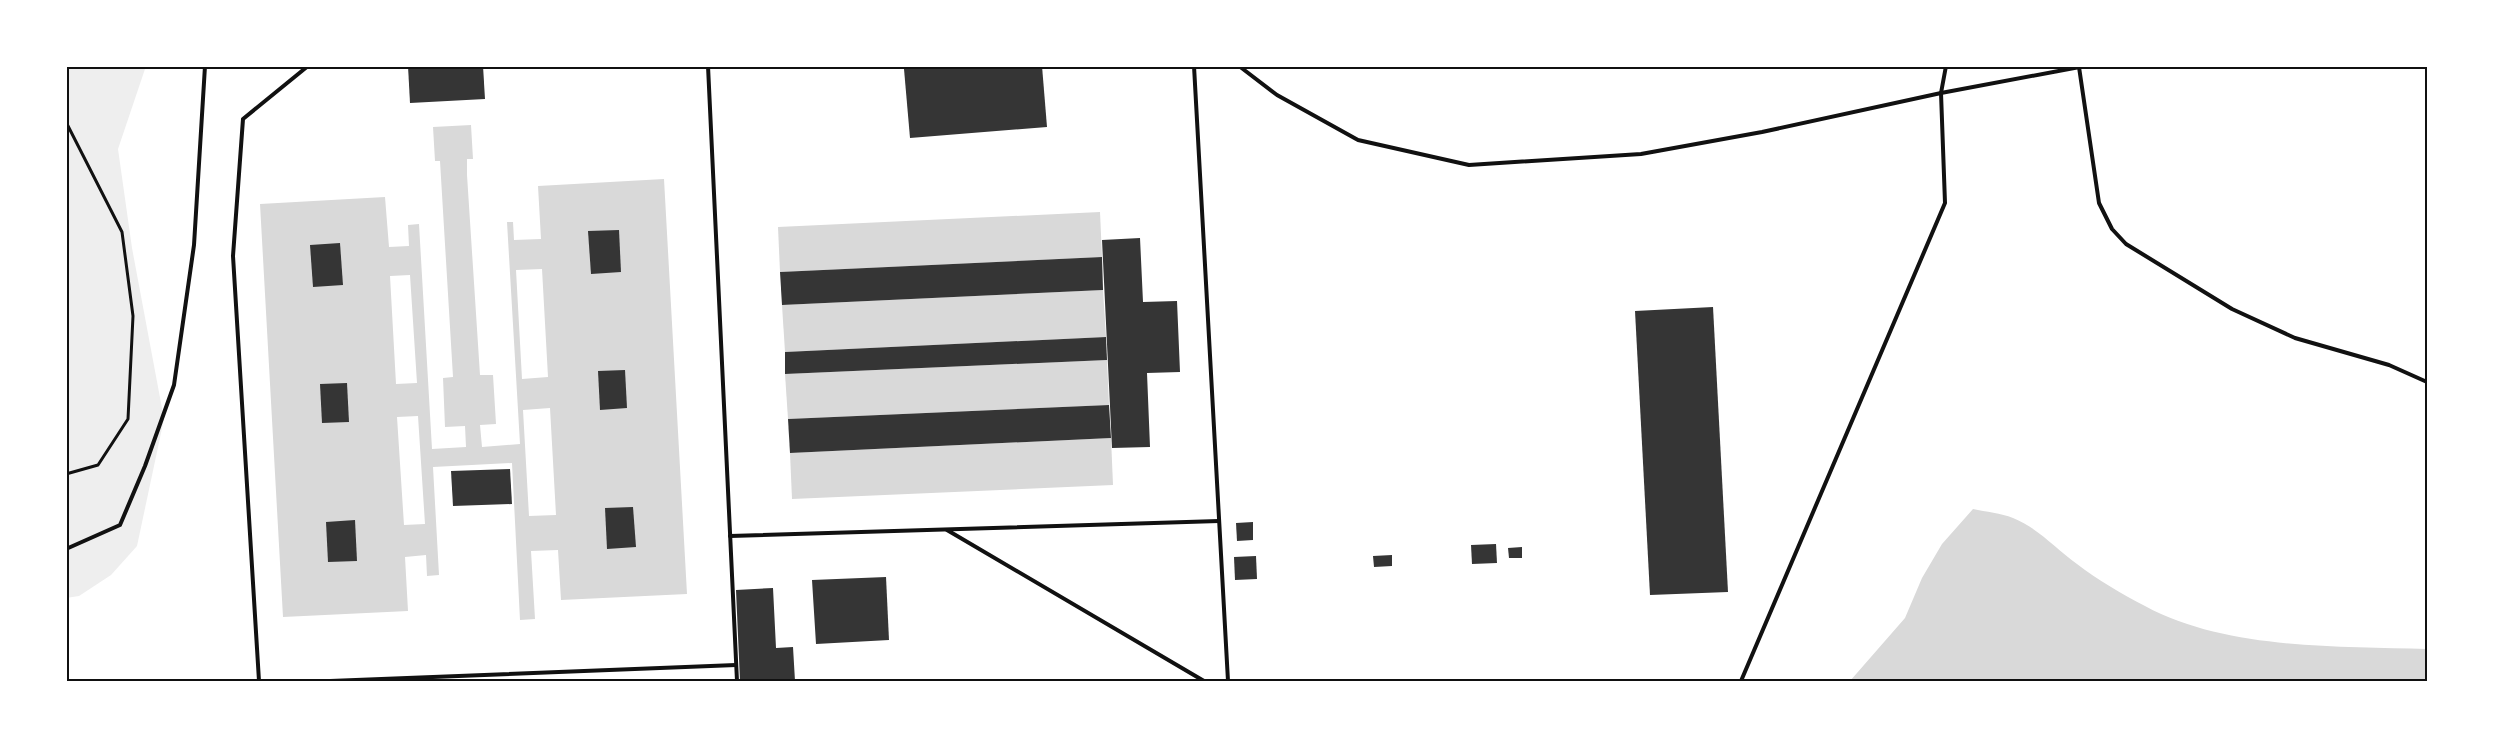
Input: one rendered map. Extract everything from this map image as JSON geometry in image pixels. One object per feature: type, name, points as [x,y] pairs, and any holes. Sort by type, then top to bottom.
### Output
[{"type":"lane","points":[[66,549],[120,525],[145,466],[174,385],[194,245],[205,66]]},
{"type":"lane","points":[[259,681],[233,256],[243,128],[244,119],[308,66]]},
{"type":"lane","points":[[708,66],[737,681]]},
{"type":"lane","points":[[1194,66],[1228,681]]},
{"type":"lane","points":[[1239,66],[1277,95],[1358,140],[1469,165],[1640,154],[1762,132],[1941,93],[2085,66]]},
{"type":"lane","points":[[1740,681],[1945,203],[1941,93],[1946,66]]},
{"type":"lane","points":[[2079,67],[2100,203],[2112,228],[2126,244],[2232,309],[2295,338],[2389,365],[2427,382]]},
{"type":"lane","points":[[730,536],[1220,521]]},
{"type":"lane","points":[[946,529],[1204,681]]},
{"type":"lane","points":[[330,681],[736,664]]},
{"type":"path","points":[[66,122],[122,232],[133,316],[128,419],[98,465],[66,474]]},
{"type":"shaded area","points":[[66,66],[146,66],[118,149],[132,248],[164,419],[137,546],[111,575],[79,596],[66,598]]},
{"type":"shaded area","points":[[471,125],[473,159],[467,159],[467,175],[480,375],[493,375],[496,424],[480,425],[482,447],[520,444],[507,222],[513,222],[514,240],[541,239],[538,186],[664,179],[687,594],[561,600],[558,550],[531,551],[535,619],[520,620],[512,463],[433,467],[439,575],[427,576],[426,555],[405,557],[408,611],[283,617],[260,204],[385,197],[389,247],[409,246],[408,225],[419,224],[432,449],[466,447],[465,426],[445,427],[443,378],[453,377],[440,161],[435,161],[433,127]],"holes":[[[542,269],[548,377],[522,379],[516,270]],[[410,275],[417,383],[396,384],[390,276]],[[550,408],[556,515],[529,516],[523,410]],[[418,416],[425,524],[404,525],[397,417]]]},
{"type":"shaded area","points":[[1100,212],[1102,257],[780,272],[778,227]]},
{"type":"shaded area","points":[[1103,290],[1106,337],[785,352],[782,305]]},
{"type":"shaded area","points":[[1107,360],[1109,405],[788,419],[785,374]]},
{"type":"shaded area","points":[[1111,438],[1113,485],[792,499],[790,453]]},
{"type":"shaded area","points":[[1973,509],[2004,515],[2022,522],[2039,533],[2085,570],[2119,592],[2177,620],[2211,631],[2283,643],[2427,649],[2427,681],[1850,681],[1905,618],[1922,578],[1942,544]]},
{"type":"building","points":[[408,66],[483,66],[485,99],[410,103]]},
{"type":"building","points":[[936,66],[1042,66],[1047,127],[910,138],[904,69]]},
{"type":"building","points":[[619,230],[621,272],[591,274],[588,231]]},
{"type":"building","points":[[1140,238],[1143,302],[1177,301],[1180,372],[1147,373],[1150,447],[1112,448],[1102,240]]},
{"type":"building","points":[[340,243],[343,285],[313,287],[310,245]]},
{"type":"building","points":[[1102,257],[1103,290],[782,305],[780,272]]},
{"type":"building","points":[[1713,307],[1728,592],[1650,595],[1635,311]]},
{"type":"building","points":[[1106,337],[1107,360],[785,374],[785,352]]},
{"type":"building","points":[[625,370],[627,408],[600,410],[598,371]]},
{"type":"building","points":[[347,383],[349,422],[322,423],[320,384]]},
{"type":"building","points":[[1109,405],[1111,438],[790,453],[788,419]]},
{"type":"building","points":[[510,469],[512,504],[453,506],[451,471]]},
{"type":"building","points":[[633,507],[636,547],[607,549],[605,508]]},
{"type":"building","points":[[355,520],[357,561],[328,562],[326,522]]},
{"type":"building","points":[[1253,522],[1253,540],[1237,541],[1236,523]]},
{"type":"building","points":[[1496,544],[1497,563],[1472,564],[1471,545]]},
{"type":"building","points":[[1522,547],[1522,558],[1509,558],[1508,548]]},
{"type":"building","points":[[1392,555],[1392,566],[1374,567],[1373,556]]},
{"type":"building","points":[[1256,556],[1257,579],[1235,580],[1234,557]]},
{"type":"building","points":[[886,577],[889,640],[816,644],[812,580]]},
{"type":"building","points":[[773,588],[776,648],[793,647],[795,681],[740,681],[736,590]]}]
